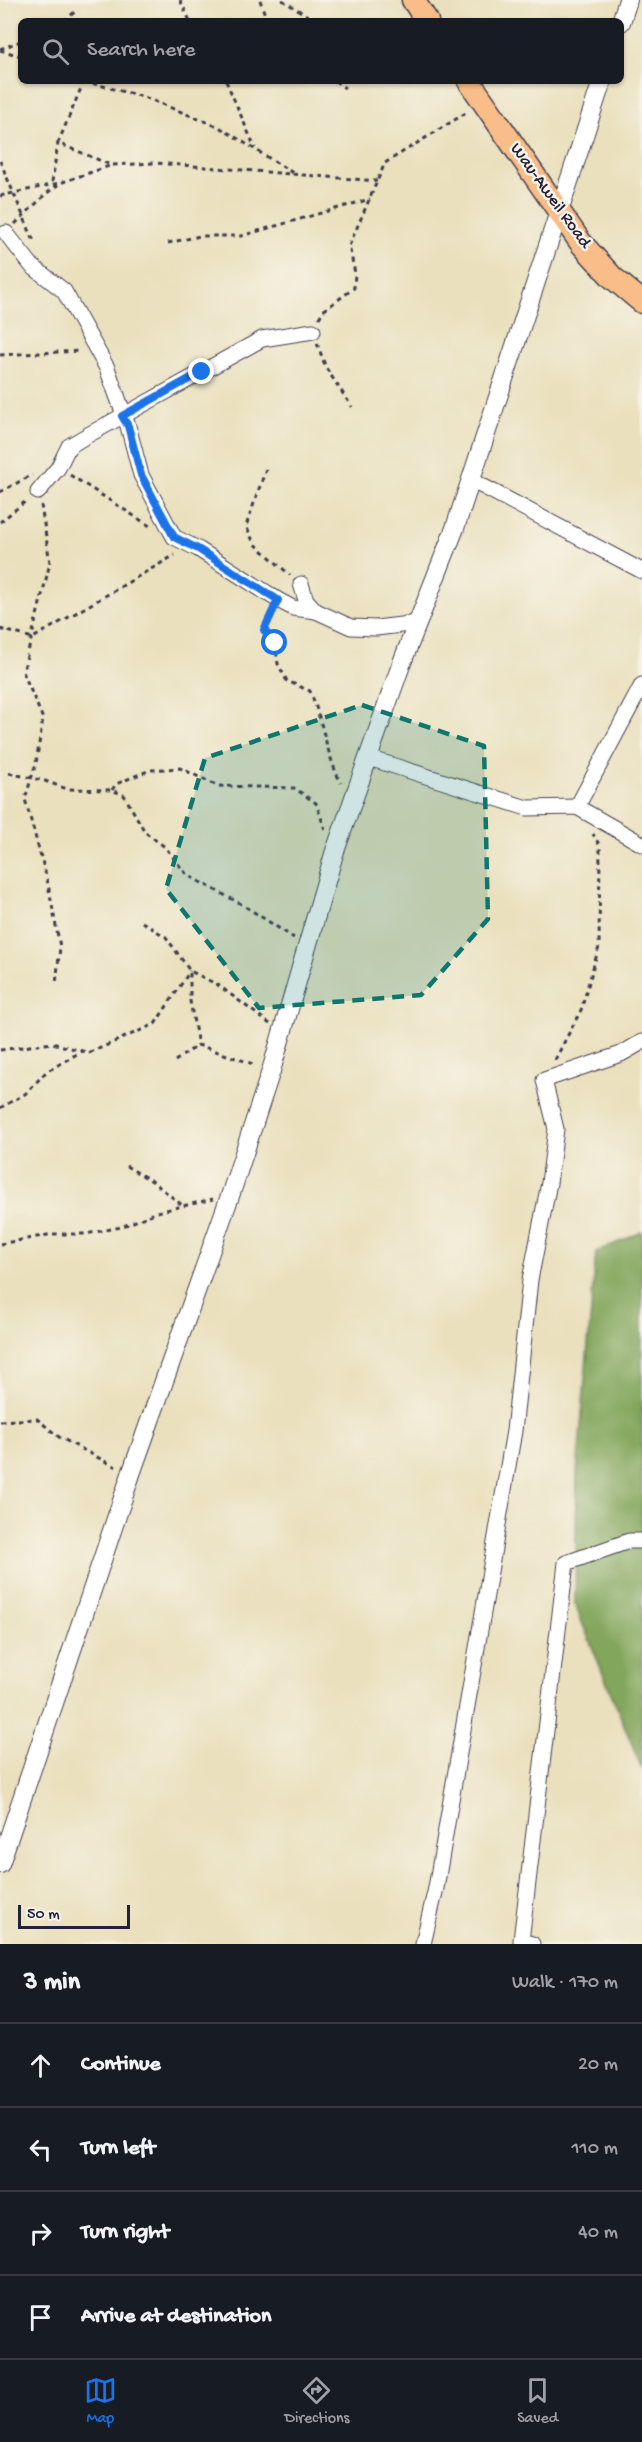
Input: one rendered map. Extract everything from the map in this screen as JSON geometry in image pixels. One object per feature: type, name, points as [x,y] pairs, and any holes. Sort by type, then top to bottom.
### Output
[{"type":"main road","points":[[413,0],[425,18]]},
{"type":"main road","name":"Wau-Aweil Road","points":[[470,84],[581,243],[612,277],[642,302]]},
{"type":"street","points":[[622,18],[628,0]]},
{"type":"street","points":[[0,1864],[131,1474],[230,1196],[271,1071],[334,854],[401,665],[471,480],[601,84]]},
{"type":"street","points":[[6,233],[32,266],[63,291],[107,368],[122,416],[128,426],[141,475],[174,537],[198,549],[293,608],[316,611],[351,627],[376,628],[418,623]]},
{"type":"street","points":[[38,492],[58,468],[69,446],[262,339],[313,331]]},
{"type":"street","points":[[471,480],[642,571]]},
{"type":"street","points":[[301,584],[306,600],[316,611]]},
{"type":"street","points":[[578,807],[642,685]]},
{"type":"street","points":[[369,758],[527,808],[578,807],[642,844]]},
{"type":"street","points":[[423,1944],[436,1888],[514,1431],[530,1280],[549,1183],[556,1129],[544,1080],[621,1054],[642,1042]]},
{"type":"street","points":[[532,1944],[521,1941],[567,1563],[629,1541],[642,1541]]},
{"type":"path","points":[[180,0],[189,18]]},
{"type":"path","points":[[260,0],[266,18]]},
{"type":"path","points":[[282,0],[311,18]]},
{"type":"path","points":[[68,18],[77,10]]},
{"type":"path","points":[[0,49],[18,42]]},
{"type":"path","points":[[0,49],[18,55]]},
{"type":"path","points":[[51,189],[58,143],[83,84]]},
{"type":"path","points":[[95,84],[144,97],[219,126],[294,174]]},
{"type":"path","points":[[227,84],[256,150]]},
{"type":"path","points":[[339,84],[345,88]]},
{"type":"path","points":[[352,407],[326,368],[313,331],[322,311],[354,288],[355,273],[349,246],[386,163],[483,102]]},
{"type":"path","points":[[58,143],[112,165]]},
{"type":"path","points":[[0,161],[12,195],[33,239],[32,266]]},
{"type":"path","points":[[6,233],[60,183],[112,165],[156,164],[377,181]]},
{"type":"path","points":[[0,196],[60,183]]},
{"type":"path","points":[[168,243],[200,236],[241,236],[370,199]]},
{"type":"path","points":[[0,355],[97,350]]},
{"type":"path","points":[[58,468],[96,490],[134,517],[174,537]]},
{"type":"path","points":[[266,468],[246,526],[254,543],[301,584]]},
{"type":"path","points":[[0,522],[38,492],[50,563],[23,672],[43,719],[32,778],[25,800],[47,879],[60,947],[56,984]]},
{"type":"path","points":[[0,629],[33,638],[170,556],[198,549]]},
{"type":"path","points":[[278,600],[264,630],[275,643],[278,664],[287,681],[310,691],[317,707],[332,765],[352,806]]},
{"type":"path","points":[[112,790],[116,784],[150,770],[180,768],[218,786],[294,788],[316,803],[334,854]]},
{"type":"path","points":[[9,773],[67,789],[112,790],[124,795],[145,832],[165,847],[187,875],[243,905],[308,948]]},
{"type":"path","points":[[544,1080],[581,1010],[599,947],[600,846],[578,807]]},
{"type":"path","points":[[142,922],[166,937],[190,972],[218,985],[281,1033]]},
{"type":"path","points":[[190,972],[190,1001],[198,1045]]},
{"type":"path","points":[[0,1050],[52,1043],[89,1053],[156,1024],[190,972]]},
{"type":"path","points":[[175,1061],[198,1045]]},
{"type":"path","points":[[198,1045],[271,1071]]},
{"type":"path","points":[[0,1108],[26,1094],[46,1072],[82,1051]]},
{"type":"path","points":[[126,1167],[152,1181],[182,1205]]},
{"type":"path","points":[[0,1244],[53,1234],[86,1234],[121,1227],[157,1212],[230,1196]]},
{"type":"path","points":[[0,1421],[38,1419],[59,1437],[131,1474]]},
{"type":"highlighted area","points":[[362,705],[484,746],[488,919],[421,995],[259,1008],[166,889],[205,758]]},
{"type":"green space","points":[[642,1232],[642,1769],[575,1605],[577,1472],[596,1252]]},
{"type":"route","points":[[202,372],[122,416],[128,426],[141,475],[174,537],[198,549],[278,600],[264,630],[275,643]]}]
